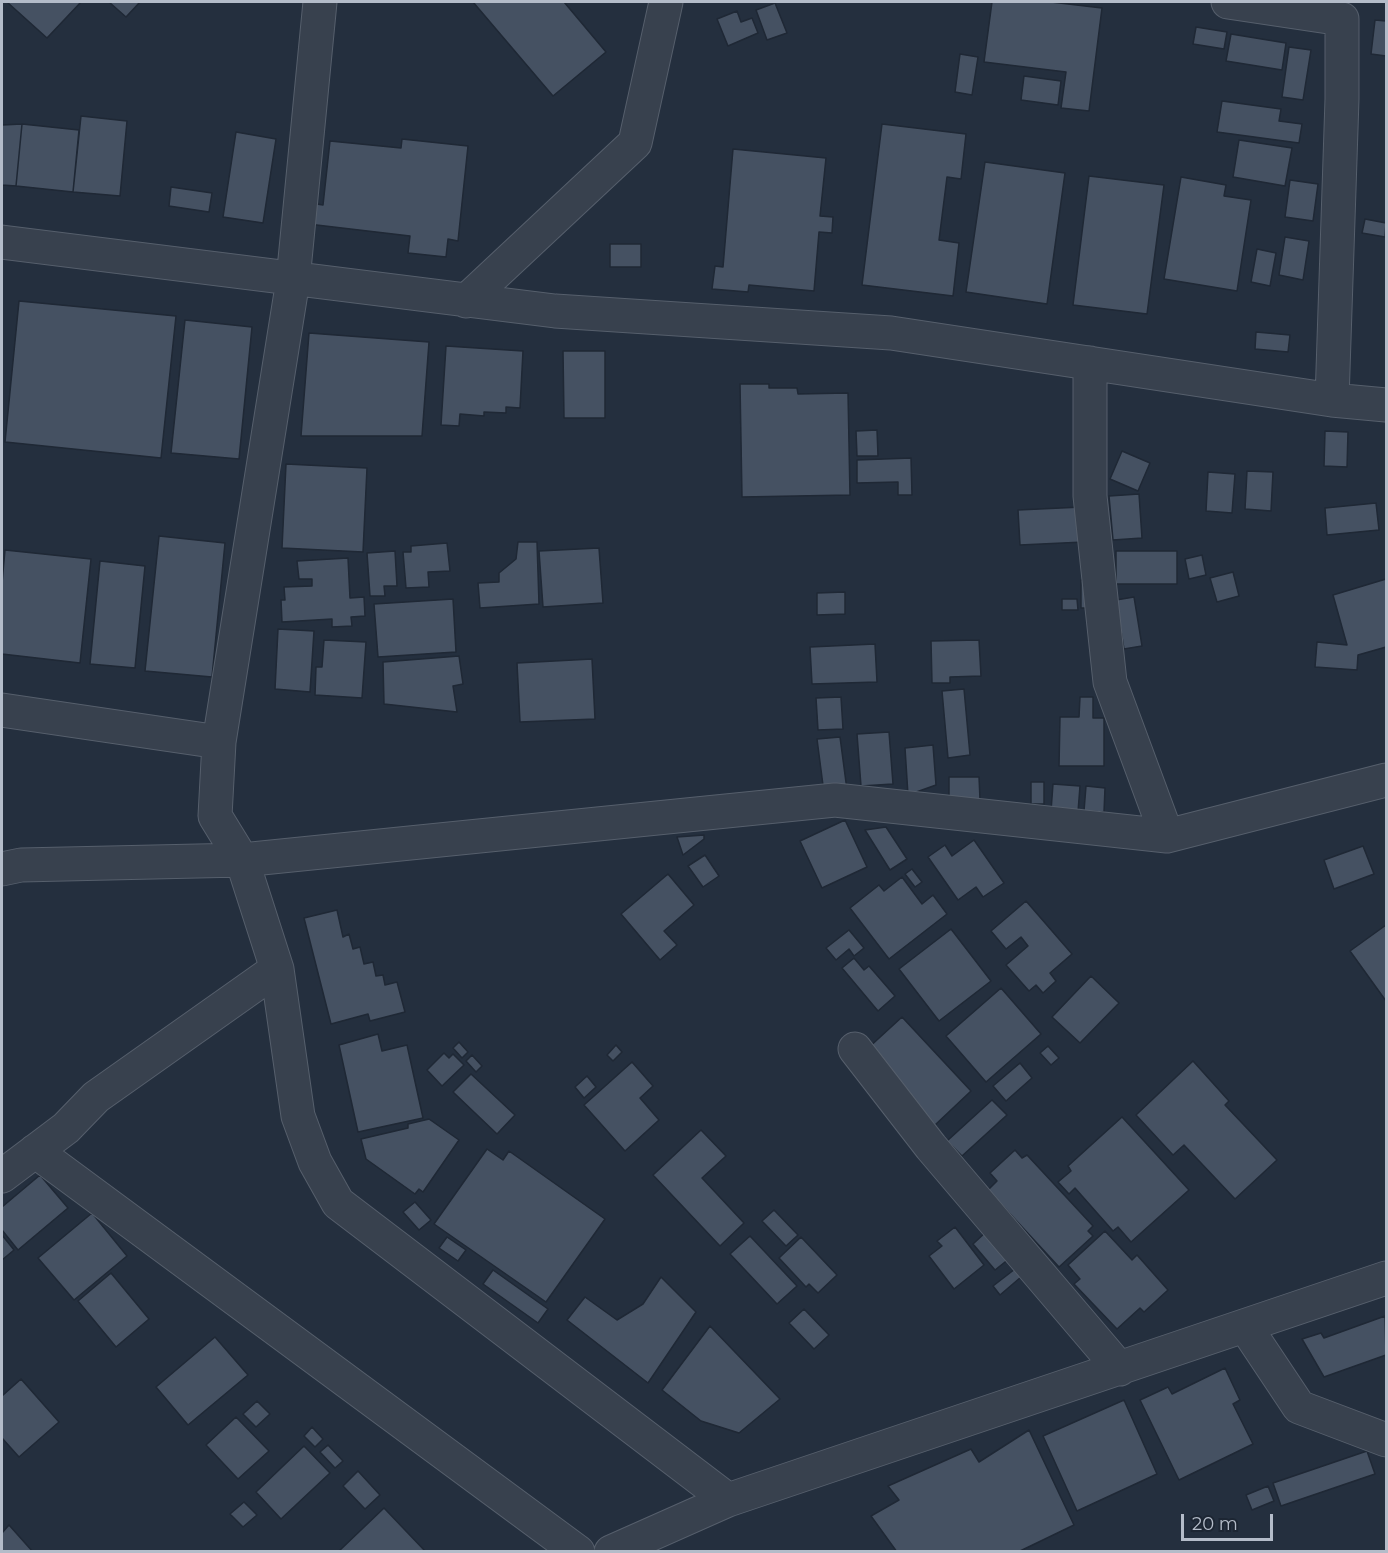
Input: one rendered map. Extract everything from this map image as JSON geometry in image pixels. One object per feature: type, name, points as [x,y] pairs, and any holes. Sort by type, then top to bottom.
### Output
[{"type":"street","points":[[320,2],[292,280],[219,742],[215,816],[242,860],[277,969],[298,1116],[315,1162],[338,1203],[728,1500]]},
{"type":"street","points":[[466,300],[635,143],[666,2]]},
{"type":"street","points":[[1228,2],[1343,10],[1332,400]]},
{"type":"street","points":[[2,242],[292,280],[555,311],[891,333],[1332,400],[1386,405]]},
{"type":"street","points":[[1090,363],[1090,496],[1110,682],[1167,836]]},
{"type":"street","points":[[2,710],[219,742]]},
{"type":"street","points":[[2,869],[21,865],[242,860],[835,800],[1167,836],[1386,780]]},
{"type":"street","points":[[2,1176],[66,1128],[96,1097],[277,969]]},
{"type":"street","points":[[855,1048],[931,1147],[1120,1369]]},
{"type":"street","points":[[35,1151],[578,1551]]},
{"type":"street","points":[[611,1551],[653,1545],[728,1500],[1386,1278]]},
{"type":"street","points":[[1245,1326],[1299,1407],[1386,1440]]},
{"type":"building","points":[[7,2],[81,2],[47,38]]},
{"type":"building","points":[[109,2],[140,2],[126,17]]},
{"type":"building","points":[[473,2],[564,2],[606,52],[553,96]]},
{"type":"building","points":[[992,2],[1051,2],[1102,8],[1089,111],[1061,108],[1066,72],[984,62]]},
{"type":"building","points":[[775,3],[787,33],[767,40],[756,10]]},
{"type":"building","points":[[737,11],[741,22],[752,18],[758,33],[728,46],[717,19]]},
{"type":"building","points":[[1375,20],[1386,21],[1386,56],[1371,54]]},
{"type":"building","points":[[1196,27],[1227,32],[1224,49],[1193,44]]},
{"type":"building","points":[[1231,34],[1286,43],[1282,70],[1226,61]]},
{"type":"building","points":[[1289,47],[1311,50],[1303,100],[1282,97]]},
{"type":"building","points":[[960,54],[978,57],[972,95],[955,92]]},
{"type":"building","points":[[1024,76],[1061,81],[1058,105],[1021,100]]},
{"type":"building","points":[[1222,101],[1281,109],[1279,121],[1302,124],[1299,143],[1217,132]]},
{"type":"building","points":[[81,116],[127,121],[120,196],[73,192]]},
{"type":"building","points":[[22,124],[16,186],[2,185],[2,125]]},
{"type":"building","points":[[22,124],[79,130],[73,192],[16,186]]},
{"type":"building","points":[[882,124],[966,134],[961,179],[947,177],[939,240],[959,243],[953,296],[862,285]]},
{"type":"building","points":[[236,132],[276,139],[263,223],[223,217]]},
{"type":"building","points":[[402,139],[468,146],[458,241],[448,239],[446,257],[408,253],[410,236],[308,224],[310,203],[323,205],[330,141],[401,148]]},
{"type":"building","points":[[1239,140],[1292,148],[1285,186],[1233,177]]},
{"type":"building","points":[[733,149],[826,158],[820,216],[833,217],[832,233],[819,232],[814,291],[749,285],[748,292],[712,289],[715,266],[723,267]]},
{"type":"building","points":[[985,162],[1065,173],[1047,304],[966,292]]},
{"type":"building","points":[[1089,176],[1164,185],[1147,314],[1073,305]]},
{"type":"building","points":[[1181,177],[1226,185],[1224,196],[1251,200],[1237,291],[1164,279]]},
{"type":"building","points":[[1290,180],[1318,184],[1313,221],[1285,217]]},
{"type":"building","points":[[171,187],[212,193],[209,212],[169,206]]},
{"type":"building","points":[[1365,219],[1386,223],[1385,237],[1362,233]]},
{"type":"building","points":[[1285,237],[1309,241],[1303,280],[1279,275]]},
{"type":"building","points":[[610,244],[641,244],[641,267],[610,267]]},
{"type":"building","points":[[1257,249],[1276,253],[1270,286],[1251,282]]},
{"type":"building","points":[[19,301],[176,316],[161,458],[5,442]]},
{"type":"building","points":[[185,320],[252,327],[239,459],[171,453]]},
{"type":"building","points":[[1256,332],[1290,335],[1288,352],[1255,349]]},
{"type":"building","points":[[309,333],[429,342],[422,436],[301,436]]},
{"type":"building","points":[[446,346],[523,351],[520,408],[506,407],[506,413],[484,412],[484,416],[460,414],[459,426],[441,425]]},
{"type":"building","points":[[563,351],[605,351],[605,418],[564,418]]},
{"type":"building","points":[[740,384],[769,384],[769,388],[797,388],[798,394],[848,393],[850,495],[742,497]]},
{"type":"building","points":[[877,430],[878,456],[857,456],[856,431]]},
{"type":"building","points":[[1325,431],[1348,432],[1347,467],[1324,466]]},
{"type":"building","points":[[1122,451],[1150,463],[1138,491],[1110,479]]},
{"type":"building","points":[[911,458],[912,495],[898,495],[898,482],[857,483],[857,460]]},
{"type":"building","points":[[286,464],[367,468],[363,552],[282,548]]},
{"type":"building","points":[[1247,471],[1273,472],[1271,511],[1245,509]]},
{"type":"building","points":[[1208,472],[1235,474],[1232,513],[1206,511]]},
{"type":"building","points":[[1139,494],[1142,538],[1113,540],[1109,496]]},
{"type":"building","points":[[1376,503],[1379,530],[1327,535],[1325,508]]},
{"type":"building","points":[[1082,507],[1084,542],[1020,545],[1018,510]]},
{"type":"building","points":[[159,536],[225,543],[212,677],[145,671]]},
{"type":"building","points":[[518,542],[537,542],[539,604],[480,608],[478,583],[499,582],[499,573],[516,559]]},
{"type":"building","points":[[447,543],[450,571],[428,572],[429,587],[406,588],[403,552],[411,552],[411,546]]},
{"type":"building","points":[[599,548],[603,603],[543,607],[539,551]]},
{"type":"building","points":[[5,550],[91,559],[80,663],[2,654],[2,583]]},
{"type":"building","points":[[395,551],[397,586],[384,586],[385,596],[370,596],[367,553]]},
{"type":"building","points":[[1116,551],[1177,551],[1177,584],[1116,584]]},
{"type":"building","points":[[1202,555],[1206,575],[1189,579],[1185,559]]},
{"type":"building","points":[[348,558],[350,598],[364,597],[365,616],[351,617],[352,626],[332,627],[332,619],[282,622],[281,600],[285,600],[284,587],[312,586],[312,579],[299,579],[297,561]]},
{"type":"building","points":[[100,561],[145,566],[135,668],[90,664]]},
{"type":"building","points":[[1233,572],[1239,596],[1217,602],[1210,578]]},
{"type":"building","points":[[1386,579],[1386,647],[1358,655],[1357,670],[1315,667],[1317,642],[1347,645],[1333,595]]},
{"type":"building","points":[[1081,580],[1091,581],[1091,608],[1081,608]]},
{"type":"building","points":[[845,592],[845,614],[817,615],[817,593]]},
{"type":"building","points":[[1134,597],[1142,646],[1124,649],[1116,600]]},
{"type":"building","points":[[453,599],[456,652],[378,657],[374,604]]},
{"type":"building","points":[[1062,599],[1077,599],[1078,610],[1062,610]]},
{"type":"building","points":[[278,629],[314,631],[310,692],[275,689]]},
{"type":"building","points":[[324,640],[366,642],[362,698],[315,695],[316,667],[322,667]]},
{"type":"building","points":[[979,640],[981,676],[950,677],[950,683],[932,683],[931,641]]},
{"type":"building","points":[[875,644],[877,682],[812,684],[810,647]]},
{"type":"building","points":[[459,656],[463,684],[453,686],[457,712],[384,704],[383,662]]},
{"type":"building","points":[[592,659],[595,719],[520,722],[517,663]]},
{"type":"building","points":[[964,689],[970,755],[948,758],[942,691]]},
{"type":"building","points":[[841,697],[843,729],[818,730],[816,698]]},
{"type":"building","points":[[1080,697],[1093,697],[1093,718],[1104,718],[1104,766],[1059,766],[1060,717],[1079,717]]},
{"type":"building","points":[[889,732],[893,784],[861,786],[857,734]]},
{"type":"building","points":[[840,737],[847,790],[824,793],[817,739]]},
{"type":"building","points":[[933,745],[936,785],[908,795],[905,748]]},
{"type":"building","points":[[949,777],[979,777],[980,799],[949,800]]},
{"type":"building","points":[[1031,782],[1044,782],[1044,804],[1031,804]]},
{"type":"building","points":[[1053,784],[1080,786],[1078,812],[1051,811]]},
{"type":"building","points":[[1086,786],[1105,788],[1104,812],[1084,811]]},
{"type":"building","points":[[845,820],[867,867],[822,888],[800,841]]},
{"type":"building","points":[[886,827],[907,859],[890,870],[865,830]]},
{"type":"building","points":[[704,835],[704,839],[683,855],[677,837]]},
{"type":"building","points":[[974,840],[1004,883],[983,897],[976,887],[958,900],[928,857],[945,845],[952,856]]},
{"type":"building","points":[[1363,846],[1374,874],[1334,889],[1324,860]]},
{"type":"building","points":[[705,855],[719,876],[703,887],[688,866]]},
{"type":"building","points":[[912,869],[922,882],[915,887],[905,874]]},
{"type":"building","points":[[668,874],[694,905],[664,931],[677,945],[660,960],[621,914]]},
{"type":"building","points":[[902,877],[922,904],[933,895],[947,914],[889,959],[850,908],[879,885],[884,891]]},
{"type":"building","points":[[1026,901],[1072,954],[1050,973],[1056,981],[1043,993],[1036,985],[1029,991],[1006,965],[1028,946],[1021,937],[1006,949],[991,931]]},
{"type":"building","points":[[337,910],[343,937],[349,934],[353,949],[360,947],[364,964],[373,962],[376,976],[383,975],[385,985],[397,982],[405,1012],[370,1021],[368,1014],[331,1024],[304,918]]},
{"type":"building","points":[[1386,925],[1386,1001],[1350,951]]},
{"type":"building","points":[[951,929],[991,981],[939,1021],[899,969]]},
{"type":"building","points":[[849,930],[864,948],[854,956],[849,949],[836,960],[826,948]]},
{"type":"building","points":[[854,958],[864,970],[869,966],[895,996],[878,1011],[842,968]]},
{"type":"building","points":[[1091,976],[1119,1003],[1080,1043],[1052,1017]]},
{"type":"building","points":[[1001,988],[1041,1034],[986,1082],[946,1036]]},
{"type":"building","points":[[902,1017],[971,1091],[935,1125],[866,1050]]},
{"type":"building","points":[[378,1034],[382,1051],[407,1045],[423,1118],[358,1132],[339,1045]]},
{"type":"building","points":[[459,1042],[468,1052],[462,1058],[453,1048]]},
{"type":"building","points":[[616,1045],[622,1052],[613,1061],[607,1055]]},
{"type":"building","points":[[1048,1046],[1059,1058],[1051,1065],[1040,1053]]},
{"type":"building","points":[[444,1053],[449,1058],[453,1054],[464,1065],[442,1086],[427,1070]]},
{"type":"building","points":[[472,1055],[482,1066],[476,1072],[466,1061]]},
{"type":"building","points":[[1193,1061],[1229,1101],[1225,1105],[1277,1160],[1235,1199],[1184,1145],[1173,1155],[1136,1115]]},
{"type":"building","points":[[632,1062],[653,1086],[640,1098],[659,1120],[625,1151],[584,1105]]},
{"type":"building","points":[[1020,1063],[1032,1078],[1006,1101],[993,1086]]},
{"type":"building","points":[[471,1074],[515,1115],[497,1134],[453,1092]]},
{"type":"building","points":[[587,1076],[596,1087],[584,1098],[575,1087]]},
{"type":"building","points":[[992,1100],[1007,1115],[962,1156],[947,1141]]},
{"type":"building","points":[[1122,1117],[1189,1190],[1131,1242],[1118,1227],[1113,1231],[1075,1188],[1069,1194],[1058,1182],[1071,1171],[1068,1166]]},
{"type":"building","points":[[429,1119],[459,1140],[423,1192],[419,1189],[415,1194],[366,1159],[361,1139],[408,1128],[408,1124]]},
{"type":"building","points":[[701,1130],[726,1156],[702,1178],[744,1223],[720,1246],[653,1175]]},
{"type":"building","points":[[487,1149],[503,1160],[509,1151],[605,1219],[546,1302],[434,1224]]},
{"type":"building","points":[[1015,1150],[1022,1158],[1027,1155],[1093,1226],[1088,1231],[1093,1236],[1059,1267],[988,1190],[997,1181],[990,1173]]},
{"type":"building","points":[[40,1175],[68,1208],[18,1250],[2,1230],[2,1207]]},
{"type":"building","points":[[415,1202],[431,1220],[419,1230],[403,1212]]},
{"type":"building","points":[[774,1210],[798,1235],[786,1246],[762,1221]]},
{"type":"building","points":[[92,1213],[127,1256],[74,1300],[38,1258]]},
{"type":"building","points":[[955,1227],[984,1265],[954,1289],[929,1256],[942,1246],[937,1241]]},
{"type":"building","points":[[987,1231],[1010,1258],[995,1270],[973,1244]]},
{"type":"building","points":[[1105,1231],[1132,1260],[1137,1255],[1168,1290],[1144,1312],[1140,1308],[1117,1329],[1074,1284],[1080,1279],[1068,1265]]},
{"type":"building","points":[[2,1235],[14,1250],[2,1260]]},
{"type":"building","points":[[750,1236],[797,1286],[777,1304],[730,1254]]},
{"type":"building","points":[[447,1237],[466,1250],[458,1261],[439,1248]]},
{"type":"building","points":[[801,1237],[837,1275],[818,1293],[809,1284],[806,1287],[779,1258]]},
{"type":"building","points":[[1015,1269],[1021,1277],[1000,1295],[993,1286]]},
{"type":"building","points":[[493,1270],[548,1309],[538,1323],[483,1284]]},
{"type":"building","points":[[111,1273],[149,1319],[116,1347],[78,1301]]},
{"type":"building","points":[[661,1277],[696,1312],[648,1383],[567,1320],[585,1297],[617,1320],[643,1304]]},
{"type":"building","points":[[804,1309],[829,1335],[814,1349],[789,1323]]},
{"type":"building","points":[[1385,1316],[1386,1355],[1324,1377],[1302,1339],[1321,1333],[1324,1338]]},
{"type":"building","points":[[710,1326],[780,1399],[739,1433],[701,1421],[662,1390]]},
{"type":"building","points":[[215,1337],[248,1375],[188,1425],[156,1387]]},
{"type":"building","points":[[1225,1368],[1240,1400],[1233,1404],[1253,1444],[1179,1480],[1140,1400],[1168,1387],[1172,1394]]},
{"type":"building","points":[[21,1379],[59,1422],[19,1457],[2,1438],[2,1396]]},
{"type":"building","points":[[1124,1400],[1157,1474],[1077,1511],[1043,1436]]},
{"type":"building","points":[[257,1401],[270,1414],[256,1427],[243,1414]]},
{"type":"building","points":[[236,1417],[269,1451],[238,1479],[206,1445]]},
{"type":"building","points":[[312,1427],[323,1439],[315,1447],[304,1436]]},
{"type":"building","points":[[1029,1430],[1074,1525],[1018,1552],[897,1552],[871,1516],[899,1500],[888,1486],[971,1449],[979,1462]]},
{"type":"building","points":[[328,1445],[343,1461],[335,1468],[320,1452]]},
{"type":"building","points":[[304,1446],[330,1473],[281,1519],[256,1492]]},
{"type":"building","points":[[1367,1451],[1375,1474],[1281,1506],[1273,1483]]},
{"type":"building","points":[[358,1471],[380,1495],[365,1509],[343,1486]]},
{"type":"building","points":[[1268,1486],[1274,1501],[1252,1510],[1246,1495]]},
{"type":"building","points":[[244,1502],[257,1515],[243,1527],[230,1514]]},
{"type":"building","points":[[384,1508],[425,1551],[338,1552]]},
{"type":"building","points":[[9,1525],[33,1552],[2,1552],[2,1533]]}]
